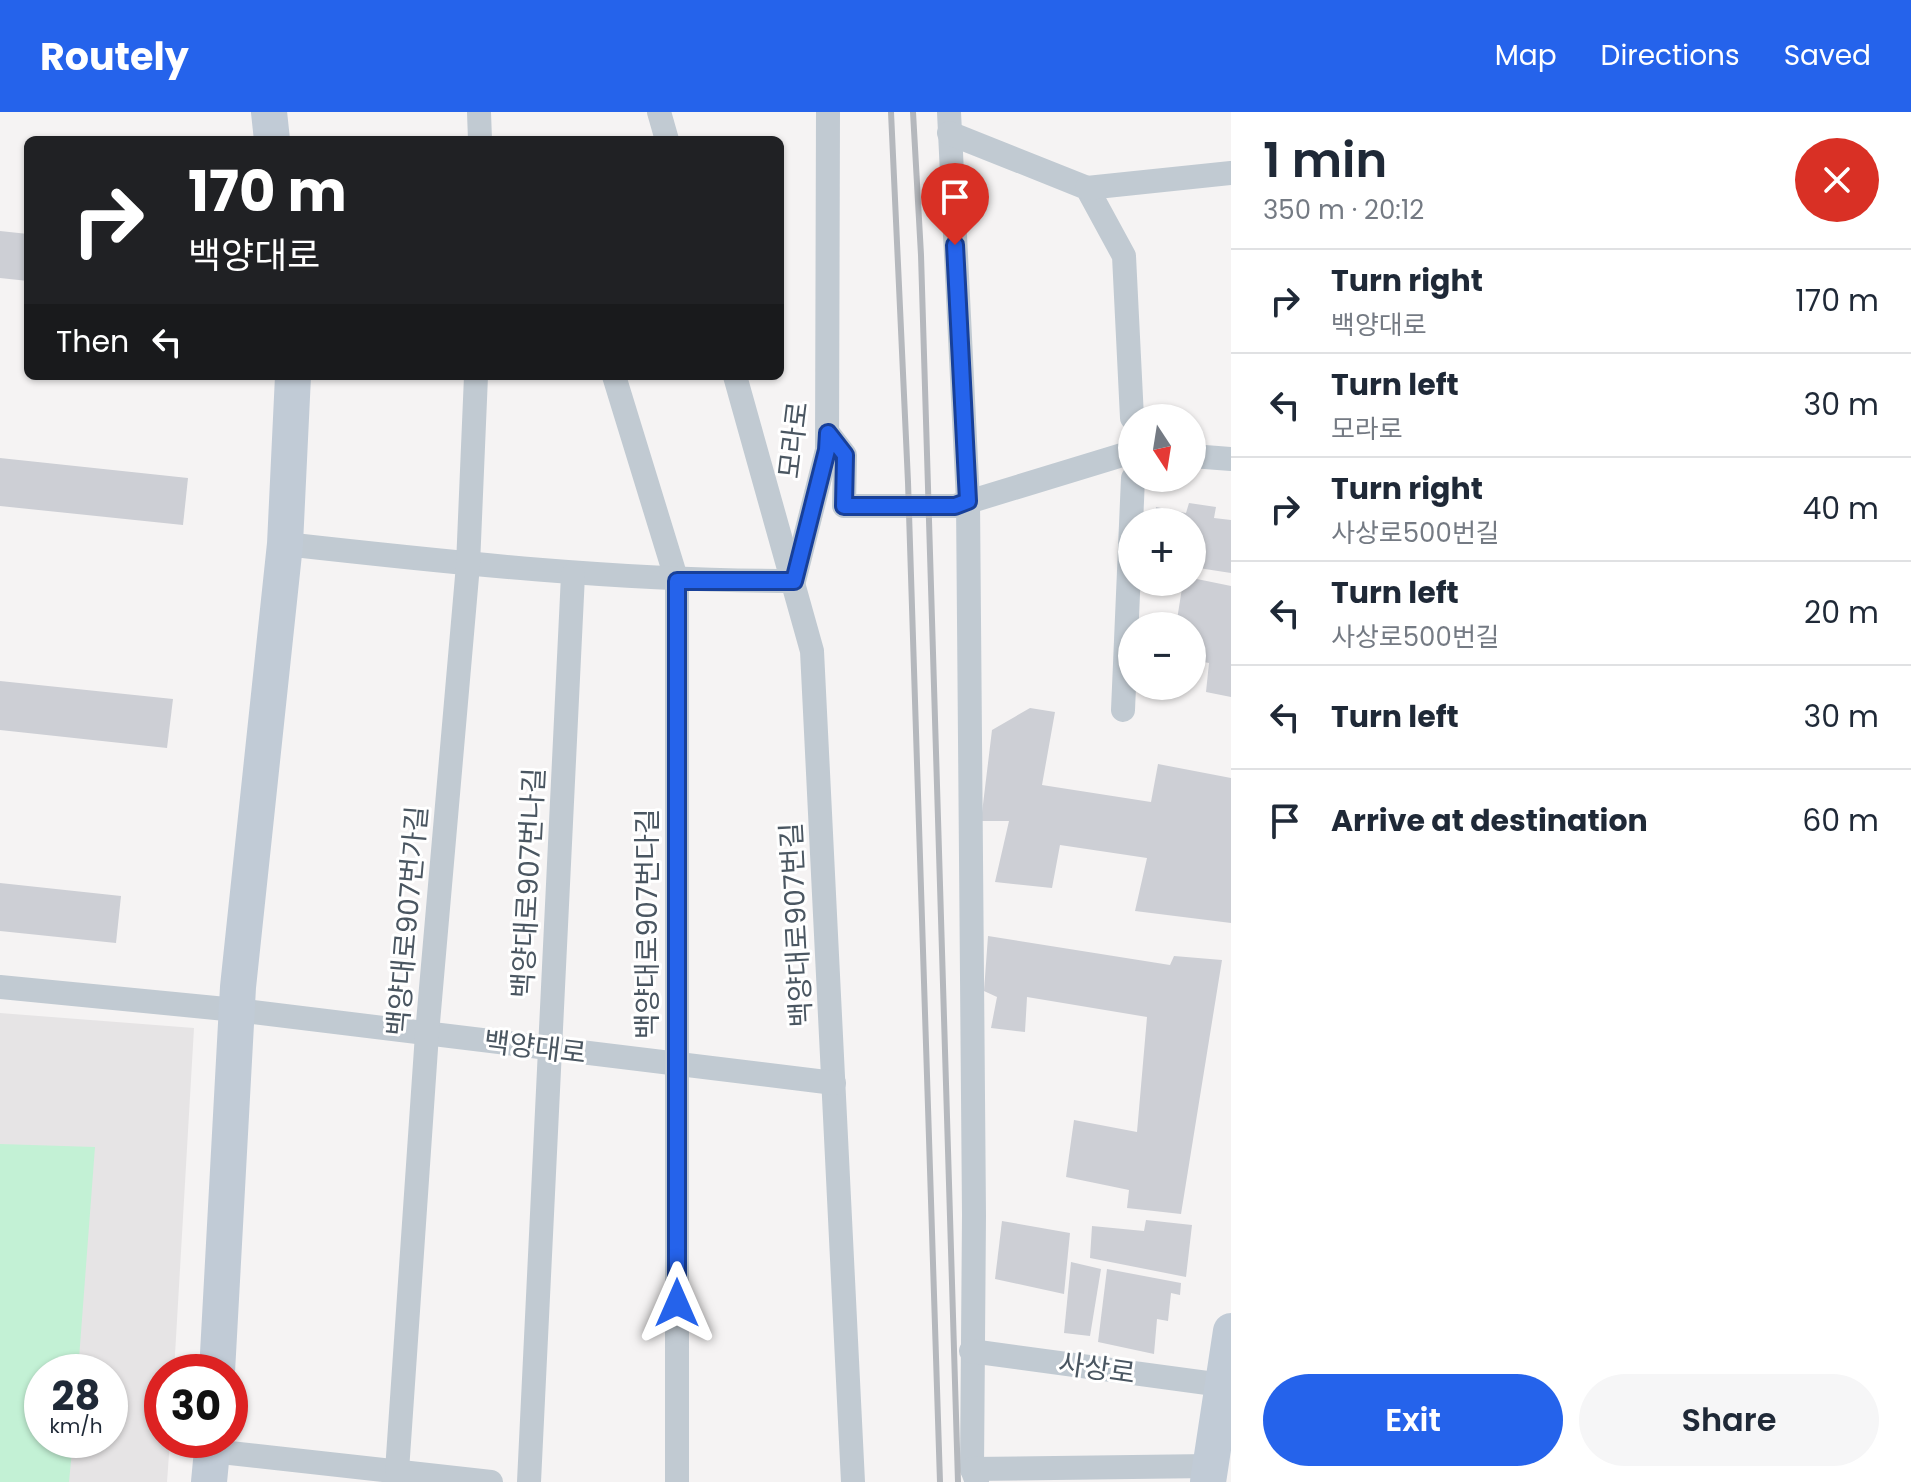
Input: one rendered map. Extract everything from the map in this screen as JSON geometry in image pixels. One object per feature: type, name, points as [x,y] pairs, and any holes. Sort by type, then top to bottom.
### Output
[{"type":"main road","points":[[269,112],[272,136]]},
{"type":"main road","points":[[218,1354],[236,1010],[285,544],[293,380]]},
{"type":"main road","name":"사상로","points":[[1209,1474],[1227,1360]]},
{"type":"street","points":[[479,112],[480,136]]},
{"type":"street","points":[[659,112],[666,136]]},
{"type":"street","name":"모라로","points":[[794,581],[827,450],[828,112]]},
{"type":"street","points":[[974,1475],[968,501],[949,122],[1087,188],[1231,173]]},
{"type":"street","points":[[1087,188],[1124,256],[1131,404]]},
{"type":"street","name":"백양대로907번가길","points":[[397,1471],[427,1034],[468,565],[476,380]]},
{"type":"street","name":"백양대로907번다길","points":[[615,380],[677,581],[677,1482]]},
{"type":"street","name":"백양대로907번길","points":[[736,380],[812,651],[853,1482]]},
{"type":"street","points":[[828,433],[845,455],[844,506],[955,506],[1118,456]]},
{"type":"street","points":[[1206,457],[1231,459]]},
{"type":"street","points":[[1123,710],[1132,492]]},
{"type":"street","points":[[285,544],[573,575],[677,581],[794,581]]},
{"type":"street","name":"백양대로907번나길","points":[[529,1482],[573,575]]},
{"type":"street","name":"백양대로","points":[[0,987],[236,1010],[834,1083]]},
{"type":"street","name":"사상로","points":[[971,1351],[1227,1360]]},
{"type":"street","points":[[211,1458],[397,1471],[491,1482]]},
{"type":"street","name":"사상로","points":[[974,1475],[1209,1474]]},
{"type":"shaded area","points":[[0,1013],[194,1028],[175,1354],[144,1354],[144,1458],[169,1458],[167,1482],[0,1482]]},
{"type":"green space","points":[[0,1144],[95,1147],[79,1354],[24,1354],[24,1458],[71,1458],[69,1482],[0,1482]]},
{"type":"building","points":[[0,231],[24,234],[24,281],[0,278]]},
{"type":"building","points":[[0,458],[188,478],[183,525],[0,506]]},
{"type":"building","points":[[1189,503],[1216,507],[1214,518],[1231,520],[1231,573],[1206,569],[1206,508],[1188,508]]},
{"type":"building","points":[[1206,581],[1231,586],[1231,697],[1206,692],[1209,663],[1206,662],[1206,612],[1178,612],[1181,596],[1206,596]]},
{"type":"building","points":[[0,681],[173,699],[167,748],[0,730]]},
{"type":"building","points":[[1030,708],[1055,712],[1042,785],[1151,802],[1158,764],[1231,778],[1231,923],[1135,911],[1147,858],[1060,845],[1052,888],[995,882],[1009,821],[981,821],[992,730]]},
{"type":"building","points":[[0,883],[121,896],[116,943],[0,931]]},
{"type":"building","points":[[988,936],[1170,965],[1174,956],[1222,960],[1181,1214],[1127,1208],[1129,1190],[1066,1177],[1074,1120],[1137,1132],[1147,1017],[1027,997],[1025,1032],[991,1028],[997,997],[984,991]]},
{"type":"building","points":[[1146,1220],[1192,1225],[1186,1277],[1090,1258],[1092,1226],[1144,1231]]},
{"type":"building","points":[[1002,1221],[1070,1233],[1064,1294],[995,1279]]},
{"type":"building","points":[[1071,1262],[1101,1269],[1090,1336],[1064,1333]]},
{"type":"building","points":[[1107,1269],[1181,1283],[1180,1295],[1171,1293],[1168,1321],[1157,1319],[1154,1354],[1098,1342]]},
{"type":"railway","points":[[891,112],[908,482],[940,1482]]},
{"type":"railway","points":[[913,112],[921,255],[958,1482]]},
{"type":"route","points":[[677,1303],[677,581],[794,581],[827,450],[828,433],[845,455],[844,506],[955,506],[968,501],[955,245]]}]
